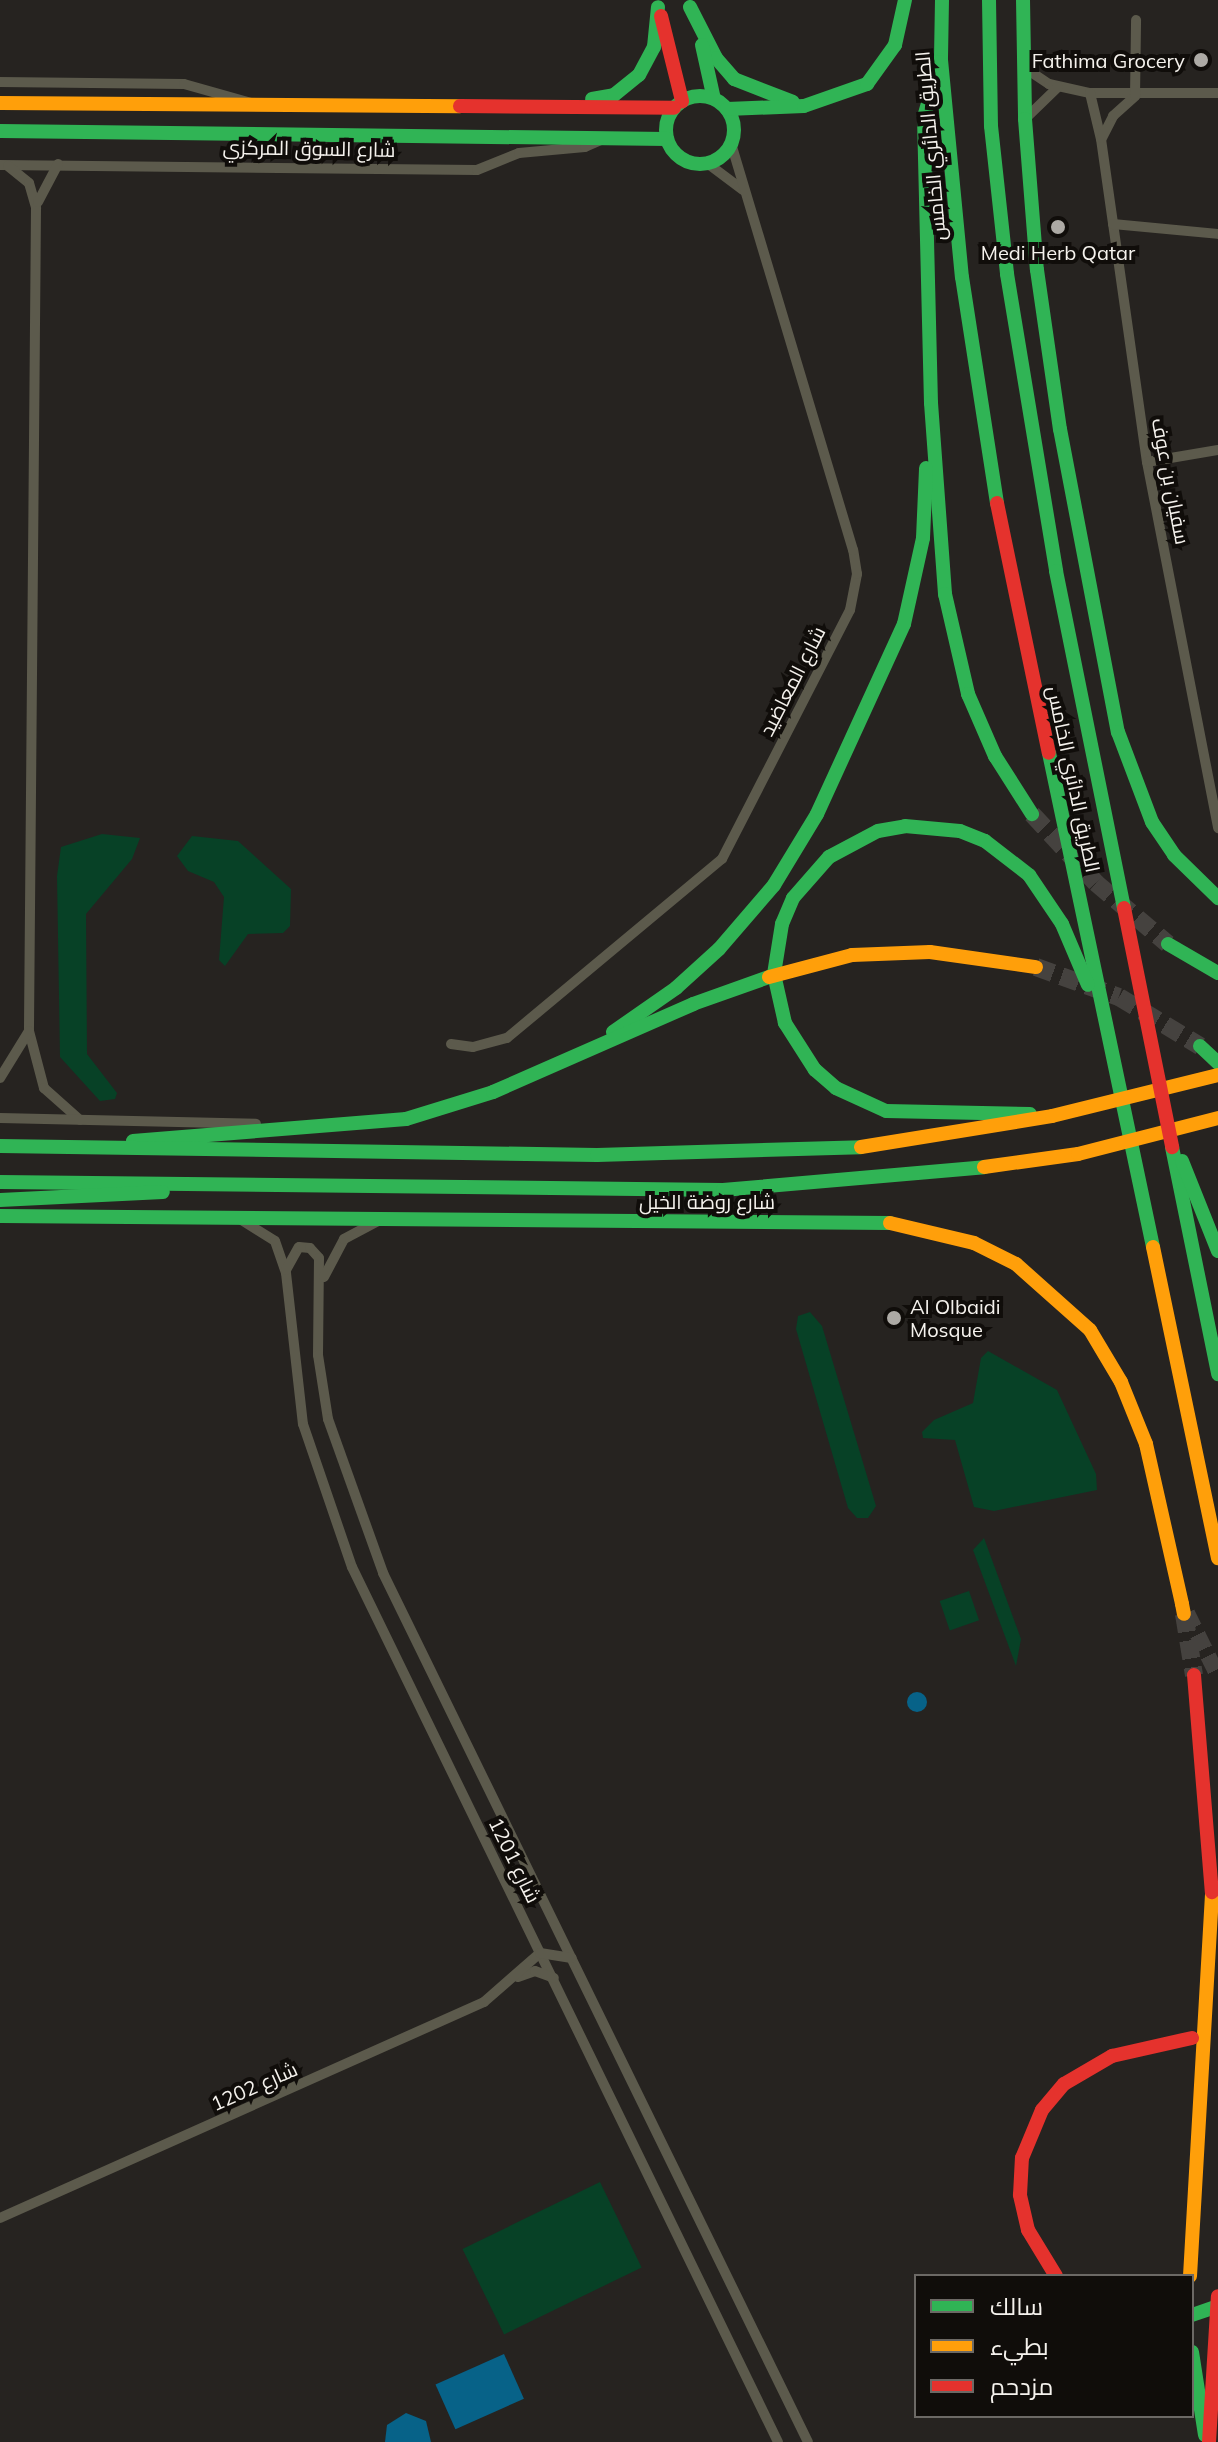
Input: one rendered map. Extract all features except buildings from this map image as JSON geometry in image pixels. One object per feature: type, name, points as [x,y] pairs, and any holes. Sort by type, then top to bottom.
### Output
[{"type":"main road","points":[[727,109],[804,106],[867,84],[895,45],[905,0]]},
{"type":"main road","name":"الطريق الدائري الخامس","points":[[942,0],[941,60],[962,277],[998,508],[1218,1558]]},
{"type":"main road","name":"الطريق الدائري الخامس","points":[[989,0],[991,126],[1007,274],[1071,654],[1218,1374]]},
{"type":"main road","points":[[1023,0],[1025,119],[1037,270],[1060,429],[1118,732],[1152,822],[1174,855],[1218,898]]},
{"type":"main road","points":[[518,104],[606,98],[629,86],[654,47],[657,3]]},
{"type":"main road","points":[[0,103],[678,105],[698,96],[714,99],[727,109],[732,120],[731,143],[707,163],[687,161],[667,139],[678,105],[657,3]]},
{"type":"main road","points":[[689,3],[716,58],[734,79],[759,93],[804,106]]},
{"type":"main road","points":[[689,3],[714,99]]},
{"type":"main road","points":[[941,60],[924,117],[932,413],[945,594],[958,661],[995,756],[1032,814]]},
{"type":"main road","name":"شارع السوق المركزي","points":[[0,131],[667,139]]},
{"type":"main road","points":[[585,1053],[676,988],[719,949],[767,894],[817,814],[855,740],[904,624],[923,538],[932,413]]},
{"type":"main road","points":[[1052,1116],[998,1111],[914,1116],[860,1102],[836,1088],[798,1048],[778,996],[776,951],[793,898],[809,876],[840,849],[878,831],[905,826],[960,831],[1011,858],[1046,896],[1076,953],[1107,1032]]},
{"type":"main road","points":[[1168,944],[1218,973]]},
{"type":"main road","points":[[108,1149],[161,1136],[306,1129],[406,1119],[443,1109],[585,1053],[767,975],[852,955],[963,954],[1036,967]]},
{"type":"main road","points":[[1200,1046],[1218,1063]]},
{"type":"main road","points":[[0,1146],[597,1155],[840,1149],[939,1138],[1052,1116],[1218,1075]]},
{"type":"main road","name":"شارع روضة الخيل","points":[[0,1182],[723,1190],[952,1173],[1078,1154],[1218,1118]]},
{"type":"main road","points":[[1173,1146],[1197,1189],[1218,1251]]},
{"type":"main road","points":[[0,1200],[127,1197],[209,1183]]},
{"type":"main road","name":"شارع روضة الخيل","points":[[0,1216],[391,1215],[867,1220],[926,1229],[988,1250],[1059,1299],[1090,1330],[1121,1382],[1146,1444],[1183,1609]]},
{"type":"main road","points":[[1210,1336],[1218,1352]]},
{"type":"main road","points":[[1190,2274],[1213,1906],[1194,1675]]},
{"type":"main road","points":[[1055,2274],[1028,2230],[1020,2195],[1022,2158],[1042,2110],[1064,2084],[1112,2056],[1192,2038]]},
{"type":"main road","points":[[1208,2442],[1218,2296]]},
{"type":"main road","points":[[1194,2314],[1218,2306]]},
{"type":"main road","points":[[1194,2374],[1197,2407],[1208,2442]]},
{"type":"street","points":[[1101,139],[1113,116],[1135,96],[1136,20]]},
{"type":"street","points":[[1025,68],[1058,87],[1090,93],[1135,96],[1218,93]]},
{"type":"street","points":[[0,82],[184,84],[211,87],[251,103]]},
{"type":"street","points":[[1025,119],[1058,87]]},
{"type":"street","name":"سفيان بن عوف","points":[[1090,93],[1101,139],[1147,462],[1218,828]]},
{"type":"street","name":"شارع السوق المركزي","points":[[4,165],[477,170],[519,153],[585,147],[611,136]]},
{"type":"street","name":"شارع المعاضيد","points":[[451,1044],[473,1047],[507,1038],[722,859],[850,610],[857,574],[853,550],[731,143]]},
{"type":"street","points":[[707,163],[743,190]]},
{"type":"street","points":[[36,208],[45,181],[58,164]]},
{"type":"street","points":[[4,165],[29,183],[36,208],[29,1031],[44,1088],[80,1120]]},
{"type":"street","points":[[1113,224],[1218,234]]},
{"type":"street","points":[[1147,462],[1218,450]]},
{"type":"street","points":[[0,1078],[29,1031]]},
{"type":"street","points":[[0,1118],[306,1129]]},
{"type":"street","name":"شارع 1201","points":[[321,1287],[328,1264],[344,1239],[391,1215]]},
{"type":"street","name":"شارع 1201","points":[[234,1216],[275,1241],[286,1273],[303,1424],[326,1502],[352,1567],[778,2442]]},
{"type":"street","name":"شارع 1201","points":[[286,1273],[294,1250],[310,1248],[319,1258],[321,1382],[349,1490],[389,1587],[572,1958],[732,2294],[808,2442]]},
{"type":"street","points":[[540,1953],[572,1958]]},
{"type":"street","name":"شارع 1202","points":[[0,2218],[484,2002],[516,1978],[540,1953]]},
{"type":"street","points":[[516,1978],[535,1971],[554,1978]]},
{"type":"street","points":[[712,2305],[732,2294]]},
{"type":"green space","points":[[102,834],[140,838],[132,859],[86,914],[87,1054],[117,1093],[115,1099],[100,1101],[60,1057],[57,876],[61,847]]},
{"type":"green space","points":[[192,836],[238,841],[291,889],[290,926],[283,933],[248,934],[225,966],[219,960],[224,897],[214,882],[188,871],[177,856]]},
{"type":"green space","points":[[810,1312],[822,1326],[876,1506],[868,1518],[857,1518],[848,1508],[796,1329],[798,1316]]},
{"type":"green space","points":[[988,1351],[1057,1390],[1096,1474],[1097,1490],[994,1511],[974,1507],[955,1440],[923,1438],[922,1432],[934,1420],[973,1403],[981,1358]]},
{"type":"green space","points":[[984,1538],[1021,1639],[1016,1666],[973,1550]]},
{"type":"green space","points":[[969,1591],[979,1620],[950,1630],[940,1601]]},
{"type":"green space","points":[[600,2182],[642,2267],[504,2334],[462,2249]]},
{"type":"water","points":[[917,1692],[924,1695],[927,1702],[924,1709],[917,1712],[910,1709],[907,1702],[910,1695]]},
{"type":"water","points":[[504,2354],[524,2399],[455,2429],[435,2385]]},
{"type":"water","points":[[406,2413],[426,2421],[431,2442],[385,2442],[387,2425]]},
{"type":"tunnel","points":[[1032,814],[1096,883],[1168,944]]},
{"type":"tunnel","points":[[1036,967],[1119,997],[1200,1046]]},
{"type":"tunnel","points":[[1187,1613],[1218,1676]]},
{"type":"tunnel","points":[[1184,1614],[1194,1675]]},
{"type":"traffic: fast","points":[[727,109],[804,106],[867,84],[895,45],[905,0]]},
{"type":"traffic: fast","points":[[942,0],[941,60],[962,277],[997,503]]},
{"type":"traffic: fast","points":[[989,0],[991,126],[1007,274],[1056,571],[1124,908]]},
{"type":"traffic: fast","points":[[1023,0],[1025,119]]},
{"type":"traffic: fast","points":[[592,99],[614,95],[639,75],[654,47],[658,7]]},
{"type":"traffic: fast","points":[[690,7],[716,58],[734,79],[793,102]]},
{"type":"traffic: fast","points":[[702,45],[714,99]]},
{"type":"traffic: fast","points":[[940,62],[924,117],[931,403],[945,594],[968,694],[995,756],[1032,814]]},
{"type":"traffic: fast","points":[[700,96],[724,106],[734,130],[724,154],[700,164],[676,154],[666,130],[676,106],[700,96]]},
{"type":"traffic: fast","points":[[1025,119],[1037,270],[1060,429],[1118,732],[1152,822],[1174,855],[1218,898]]},
{"type":"traffic: fast","points":[[0,131],[667,139]]},
{"type":"traffic: fast","points":[[613,1032],[676,988],[719,949],[774,885],[817,814],[904,624],[923,538],[926,468]]},
{"type":"traffic: fast","points":[[1049,753],[1153,1247]]},
{"type":"traffic: fast","points":[[1030,1114],[886,1111],[836,1088],[815,1070],[785,1023],[774,974],[782,924],[793,898],[829,857],[878,831],[905,826],[960,831],[985,841],[1029,875],[1062,924],[1088,985]]},
{"type":"traffic: fast","points":[[1168,944],[1218,973]]},
{"type":"traffic: fast","points":[[133,1141],[406,1119],[493,1092],[693,1004],[769,977]]},
{"type":"traffic: fast","points":[[1200,1046],[1218,1063]]},
{"type":"traffic: fast","points":[[0,1146],[597,1155],[861,1147]]},
{"type":"traffic: fast","points":[[1172,1147],[1218,1374]]},
{"type":"traffic: fast","points":[[1182,1161],[1218,1251]]},
{"type":"traffic: fast","points":[[0,1182],[723,1190],[984,1167]]},
{"type":"traffic: fast","points":[[0,1200],[163,1192]]},
{"type":"traffic: fast","points":[[0,1216],[890,1223]]},
{"type":"traffic: fast","points":[[1194,2314],[1218,2306]]},
{"type":"traffic: fast","points":[[1194,2365],[1205,2435]]},
{"type":"traffic: slow","points":[[0,103],[460,106]]},
{"type":"traffic: slow","points":[[769,977],[852,955],[930,952],[1036,967]]},
{"type":"traffic: slow","points":[[861,1147],[1052,1116],[1218,1075]]},
{"type":"traffic: slow","points":[[984,1167],[1078,1154],[1218,1118]]},
{"type":"traffic: slow","points":[[890,1223],[974,1243],[1016,1264],[1090,1330],[1121,1382],[1146,1444],[1182,1604]]},
{"type":"traffic: slow","points":[[1153,1247],[1218,1558]]},
{"type":"traffic: slow","points":[[1182,1604],[1184,1614]]},
{"type":"traffic: slow","points":[[1190,2274],[1212,1892]]},
{"type":"traffic: jam","points":[[661,16],[682,101]]},
{"type":"traffic: jam","points":[[460,106],[674,108]]},
{"type":"traffic: jam","points":[[997,503],[1049,753]]},
{"type":"traffic: jam","points":[[1124,908],[1172,1147]]},
{"type":"traffic: jam","points":[[1194,1675],[1212,1892]]},
{"type":"traffic: jam","points":[[1055,2274],[1028,2230],[1020,2195],[1022,2158],[1042,2110],[1064,2084],[1112,2056],[1192,2038]]},
{"type":"traffic: jam","points":[[1209,2442],[1218,2296]]},
{"type":"place","name":"Fathima Grocery","points":[[1201,60]]},
{"type":"place","name":"Medi Herb Qatar","points":[[1058,227]]},
{"type":"place","name":"Al Olbaidi Mosque","points":[[894,1318]]}]
